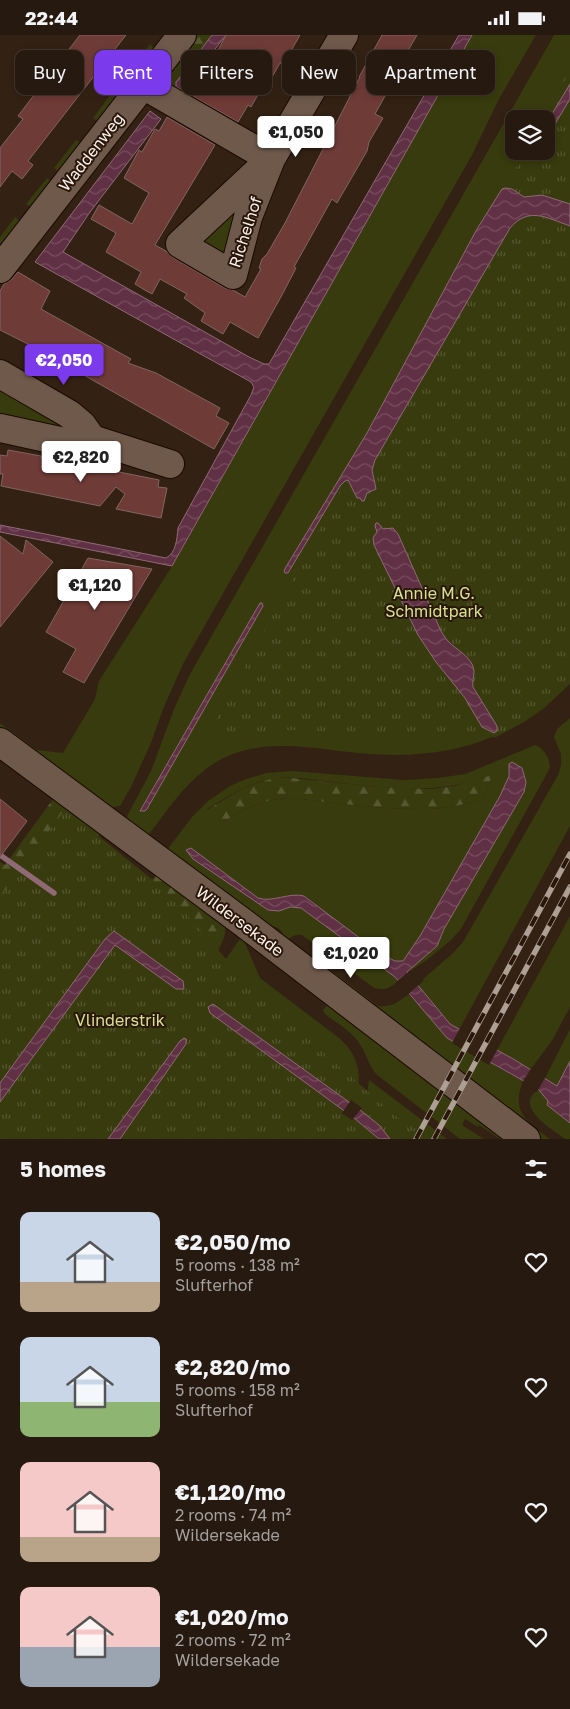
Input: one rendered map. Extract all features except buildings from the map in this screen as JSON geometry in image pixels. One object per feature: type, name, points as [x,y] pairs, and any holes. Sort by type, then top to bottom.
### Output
[{"type":"street","name":"Waddenweg","points":[[171,50],[182,35]]},
{"type":"street","name":"Richelhof","points":[[271,159],[180,244],[232,275],[248,217],[271,159],[344,35]]},
{"type":"street","name":"Waddenweg","points":[[0,269],[136,95]]},
{"type":"street","points":[[161,95],[271,159]]},
{"type":"street","points":[[0,374],[69,414],[82,425],[92,439]]},
{"type":"street","points":[[0,428],[69,443],[92,439],[170,464]]},
{"type":"street","name":"Wildersekade","points":[[0,742],[241,921],[526,1139]]},
{"type":"green space","points":[[191,35],[212,35],[200,50],[182,50]]},
{"type":"green space","points":[[472,35],[536,35],[499,99],[472,155],[183,664],[131,787],[120,806],[107,808],[0,736],[0,723],[37,750],[63,753],[95,699],[99,681],[176,560],[438,95],[495,95],[495,50],[464,50]]},
{"type":"green space","points":[[554,35],[570,35],[570,101],[555,112],[555,110],[511,110]]},
{"type":"green space","points":[[150,44],[154,48],[152,50],[145,50]]},
{"type":"green space","points":[[181,51],[181,75],[176,81],[176,87],[181,89],[180,95],[171,90],[171,67]]},
{"type":"green space","name":"Annie M.G. Schmidtpark","points":[[570,68],[570,684],[543,709],[496,737],[432,739],[294,730],[208,734],[520,160],[555,160],[555,110],[548,110]]},
{"type":"green space","points":[[110,95],[118,95],[97,121],[93,118]]},
{"type":"green space","points":[[505,121],[505,160],[532,160],[489,211],[477,229],[367,433],[284,571],[340,486],[348,480],[494,736],[480,742],[449,750],[403,755],[287,746],[246,750],[226,757],[206,769],[188,785],[144,841],[128,828],[126,818],[151,771],[174,709],[190,674]],"holes":[[[260,603],[262,603],[147,809],[140,810]]]},
{"type":"green space","points":[[76,140],[81,143],[59,172],[54,168]]},
{"type":"green space","points":[[47,178],[51,181],[31,207],[26,204]]},
{"type":"green space","points":[[225,209],[238,217],[224,264],[190,244]]},
{"type":"green space","points":[[15,217],[20,221],[2,245],[0,237]]},
{"type":"green space","points":[[0,381],[64,421],[63,429],[0,421]]},
{"type":"green space","points":[[570,718],[570,826],[459,1030],[450,1024],[418,986],[423,979],[463,942],[558,775],[561,765],[561,754],[554,737],[557,729]]},
{"type":"green space","points":[[535,745],[546,754],[550,768],[461,929],[427,960],[407,973],[437,946],[444,929],[524,792],[509,767],[507,781],[500,796],[420,936],[403,961],[395,961],[381,954],[305,896],[293,895],[269,899],[258,898],[191,848],[268,910],[289,907],[301,908],[399,980],[388,988],[374,988],[302,935],[290,938],[284,944],[283,934],[278,928],[261,924],[163,855],[192,817],[208,801],[230,786],[266,773],[292,771],[404,780],[438,778],[465,774]],"holes":[[[492,775],[483,800],[443,808],[412,809],[360,806],[291,798],[272,800],[255,805],[222,823],[207,809],[238,791],[255,784],[287,777],[374,787],[413,789],[452,786]]]},
{"type":"green space","points":[[492,775],[483,800],[443,808],[360,806],[291,798],[272,800],[255,805],[222,823],[205,811],[242,789],[274,778],[292,778],[377,787],[430,789],[454,786]]},
{"type":"green space","points":[[58,792],[101,833],[0,968],[0,862],[5,865]]},
{"type":"green space","name":"Vlinderstrik","points":[[65,809],[164,889],[252,988],[393,1114],[431,1139],[0,1139],[0,897]]},
{"type":"green space","points":[[160,870],[224,923],[224,937],[213,960],[132,904]]},
{"type":"green space","points":[[570,916],[570,1007],[553,1039],[531,1069],[497,1050]]},
{"type":"green space","points":[[242,936],[260,978],[339,1038],[349,1048],[357,1065],[359,1085],[99,1139]]},
{"type":"green space","points":[[305,953],[313,956],[378,1006],[387,1006],[395,1003],[408,994],[497,1067],[523,1081],[519,1101],[523,1115],[534,1127],[550,1139],[540,1139],[344,989]]},
{"type":"green space","points":[[324,998],[509,1139],[500,1139],[479,1125],[478,1127],[465,1119],[462,1125],[484,1139],[460,1139],[376,1074],[354,1036],[325,1014],[323,1010],[327,1005],[321,1001]]},
{"type":"green space","points":[[570,1029],[570,1061],[557,1086],[545,1078]]},
{"type":"green space","points":[[369,1080],[447,1139],[390,1139],[367,1094]]},
{"type":"green space","points":[[538,1089],[548,1101],[547,1105],[570,1123],[570,1139],[565,1139],[534,1114],[530,1100]]},
{"type":"water","points":[[212,35],[226,35],[214,50],[201,50]]},
{"type":"water","points":[[459,35],[472,35],[464,50],[450,50]]},
{"type":"water","points":[[181,75],[181,89],[176,87],[176,82]]},
{"type":"water","points":[[570,84],[570,99],[555,124],[554,110]]},
{"type":"water","points":[[424,95],[438,95],[172,566],[0,532],[0,525],[166,558],[174,549],[178,528],[254,387],[251,382],[35,262],[150,111],[161,119],[90,212],[63,252],[249,357],[264,364],[269,364]]},
{"type":"water","points":[[502,189],[512,189],[524,197],[542,195],[570,204],[570,226],[546,217],[531,216],[517,221],[510,228],[375,460],[372,470],[376,489],[367,493],[364,501],[362,501],[360,498],[357,498],[348,480],[345,481],[340,486],[288,573],[285,573],[286,567],[367,433],[477,229]]},
{"type":"water","points":[[376,523],[383,529],[393,528],[398,534],[441,631],[448,641],[471,662],[474,671],[473,687],[497,726],[497,731],[494,733],[482,727],[465,698],[436,662],[418,635],[374,545],[373,538],[377,532]]},
{"type":"water","points":[[260,603],[263,606],[147,809],[140,811]]},
{"type":"water","points":[[512,762],[522,768],[526,782],[524,792],[444,929],[437,946],[407,972],[450,1024],[557,1086],[570,1061],[570,1123],[547,1105],[548,1101],[538,1089],[447,1038],[395,977],[301,908],[290,907],[279,911],[268,910],[193,859],[186,850],[191,848],[258,898],[269,899],[292,895],[304,896],[381,954],[395,961],[403,961],[420,936],[500,796],[509,776],[509,764]]},
{"type":"water","points":[[114,931],[183,981],[184,989],[176,989],[115,945],[0,1102],[0,1083],[105,939]]},
{"type":"water","points":[[213,1004],[360,1110],[379,1125],[390,1139],[379,1139],[354,1118],[210,1013],[208,1007]]},
{"type":"water","points":[[184,1038],[186,1039],[186,1044],[120,1139],[108,1139],[180,1041]]},
{"type":"pier","points":[[413,968],[409,972],[420,984],[406,996],[396,982]]},
{"type":"pier","points":[[460,1028],[498,1048],[489,1065],[452,1043]]},
{"type":"pier","points":[[532,1067],[546,1076],[537,1092],[522,1083]]},
{"type":"pier","points":[[351,1100],[362,1108],[352,1120],[342,1113]]},
{"type":"waterway","points":[[0,855],[54,893]]},
{"type":"railway","points":[[416,1139],[570,854]]},
{"type":"railway","points":[[434,1139],[570,887]]}]
